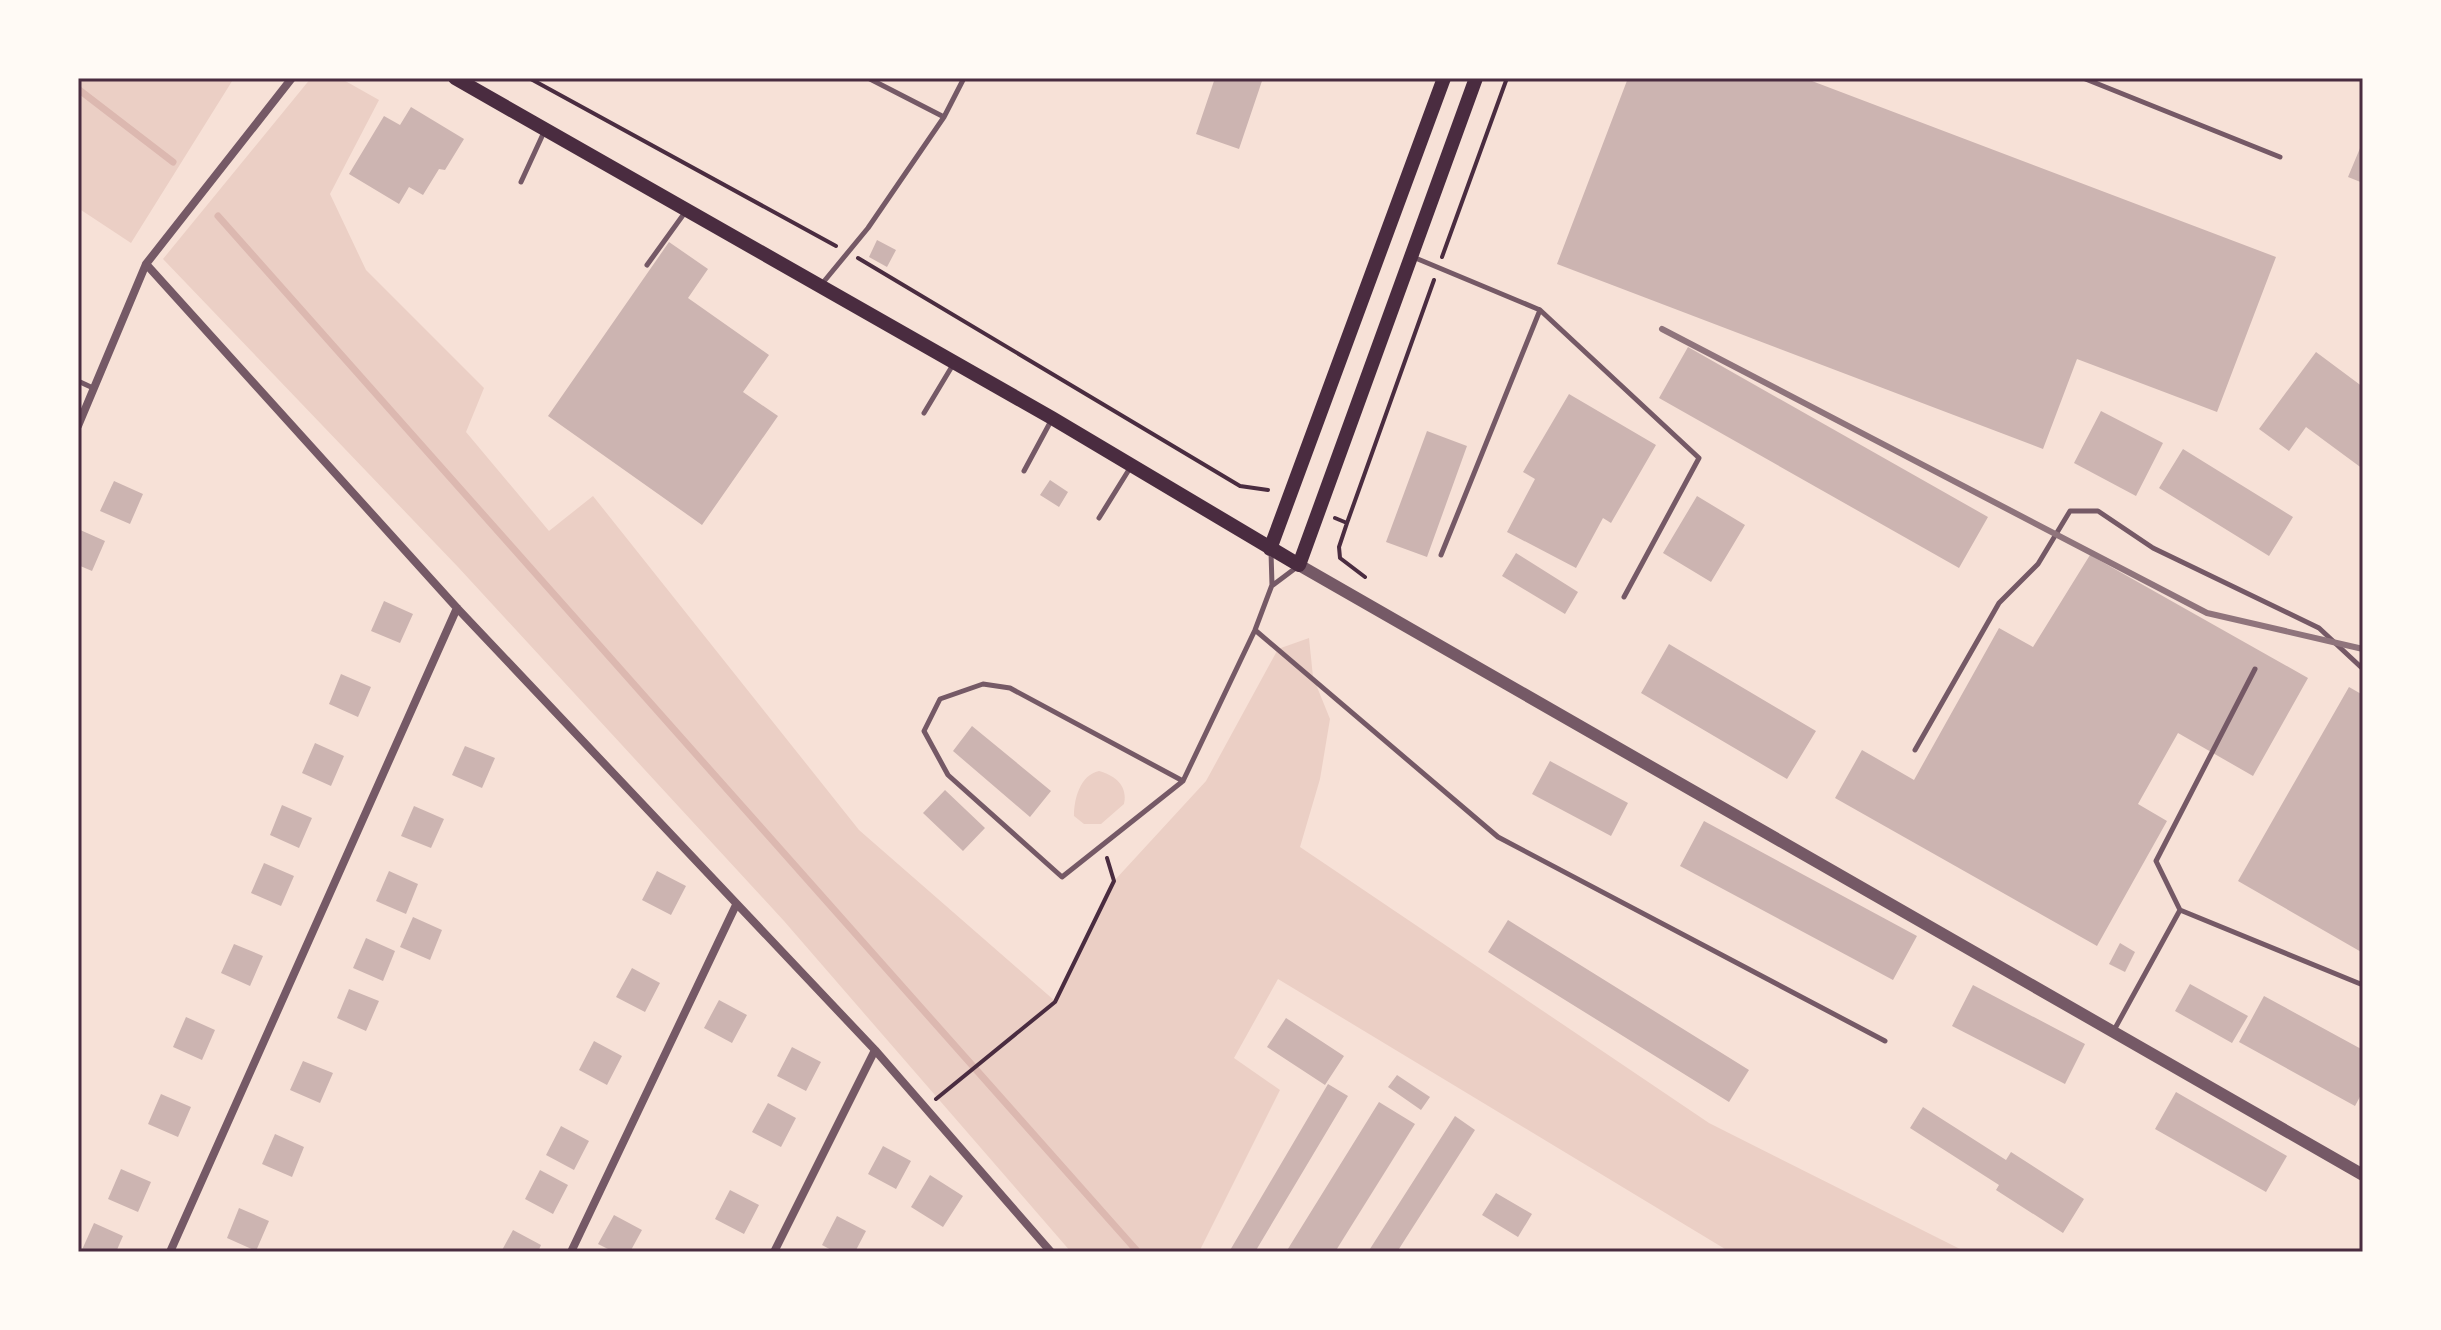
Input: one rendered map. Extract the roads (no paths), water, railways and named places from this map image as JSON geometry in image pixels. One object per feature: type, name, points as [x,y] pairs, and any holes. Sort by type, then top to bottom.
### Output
[{"type":"main road","points":[[455,78],[1052,418],[1299,565],[1476,78]]},
{"type":"main road","points":[[1270,549],[1444,78]]},
{"type":"street","points":[[78,426],[146,264],[292,78]]},
{"type":"street","points":[[146,264],[457,608],[875,1050],[1051,1252]]},
{"type":"street","points":[[1299,565],[2363,1175]]},
{"type":"street","points":[[170,1252],[457,608]]},
{"type":"street","points":[[571,1252],[736,905]]},
{"type":"street","points":[[774,1252],[875,1050]]},
{"type":"lane","points":[[868,78],[944,117]]},
{"type":"lane","points":[[820,286],[868,228],[944,117],[964,78]]},
{"type":"lane","points":[[2083,78],[2280,157]]},
{"type":"lane","points":[[521,182],[545,129]]},
{"type":"lane","points":[[647,265],[686,210]]},
{"type":"lane","points":[[1411,256],[1540,310],[1699,458],[1624,597]]},
{"type":"lane","points":[[1441,555],[1540,310]]},
{"type":"lane","points":[[924,413],[954,363]]},
{"type":"lane","points":[[78,381],[94,389]]},
{"type":"lane","points":[[1024,471],[1052,418]]},
{"type":"lane","points":[[1099,518],[1131,467]]},
{"type":"lane","points":[[1915,750],[1999,603],[2038,564],[2070,511],[2098,511],[2153,548],[2319,628],[2363,669]]},
{"type":"lane","points":[[1183,781],[1010,688],[983,684],[940,699],[924,731],[948,775],[1062,877],[1183,781],[1255,630],[1272,585],[1270,549]]},
{"type":"lane","points":[[1272,585],[1299,565]]},
{"type":"lane","points":[[1255,630],[1498,837],[1885,1041]]},
{"type":"lane","points":[[2255,669],[2156,861],[2180,910],[2363,985]]},
{"type":"lane","points":[[2113,1032],[2180,910]]},
{"type":"waterway","points":[[78,89],[173,162]]},
{"type":"waterway","points":[[218,216],[1138,1252]]},
{"type":"railway","points":[[1662,329],[2207,613],[2363,649]]}]
